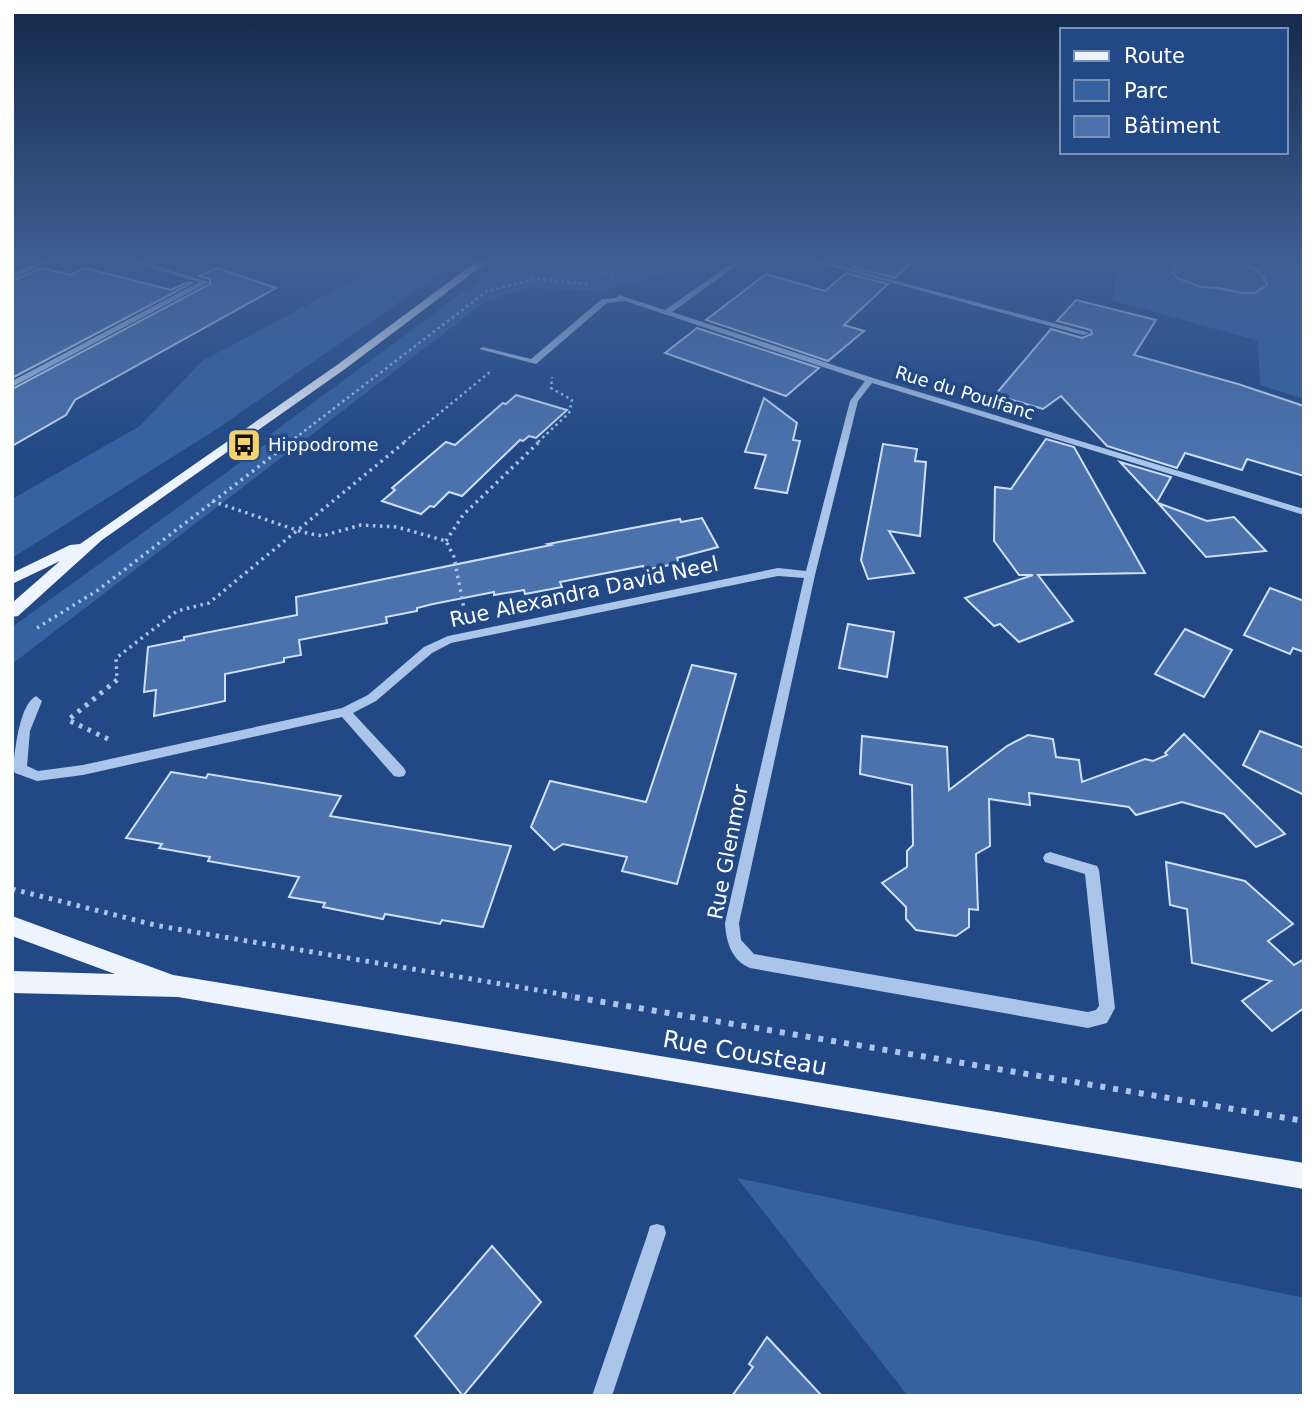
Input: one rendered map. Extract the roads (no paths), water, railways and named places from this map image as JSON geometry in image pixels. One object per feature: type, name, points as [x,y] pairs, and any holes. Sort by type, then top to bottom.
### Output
[{"type":"main road","points":[[12,611],[96,537],[398,325]]},
{"type":"main road","points":[[12,579],[96,537]]},
{"type":"main road","name":"Rue Cousteau","points":[[12,926],[178,986]]},
{"type":"main road","name":"Rue Cousteau","points":[[12,982],[178,986],[1304,1176]]},
{"type":"street","points":[[12,385],[125,325]]},
{"type":"street","name":"Rue du Poulfanc","points":[[483,349],[533,362],[577,325]]},
{"type":"street","name":"Rue du Poulfanc","points":[[702,325],[870,380],[1304,512]]},
{"type":"street","points":[[1054,325],[1086,333]]},
{"type":"street","name":"Rue Glenmor","points":[[870,380],[853,401],[810,575],[732,923],[734,943],[750,961],[1088,1020],[1101,1017],[1107,1008],[1092,870],[1050,858]]},
{"type":"street","name":"Rue Alexandra David Neel","points":[[36,701],[24,731],[20,769],[37,776],[83,770],[345,712],[372,698],[428,650],[448,640],[778,572],[810,575]]},
{"type":"street","points":[[345,712],[398,772]]},
{"type":"street","points":[[602,1396],[657,1233]]},
{"type":"place","name":"Hippodrome","points":[[244,445]]}]
